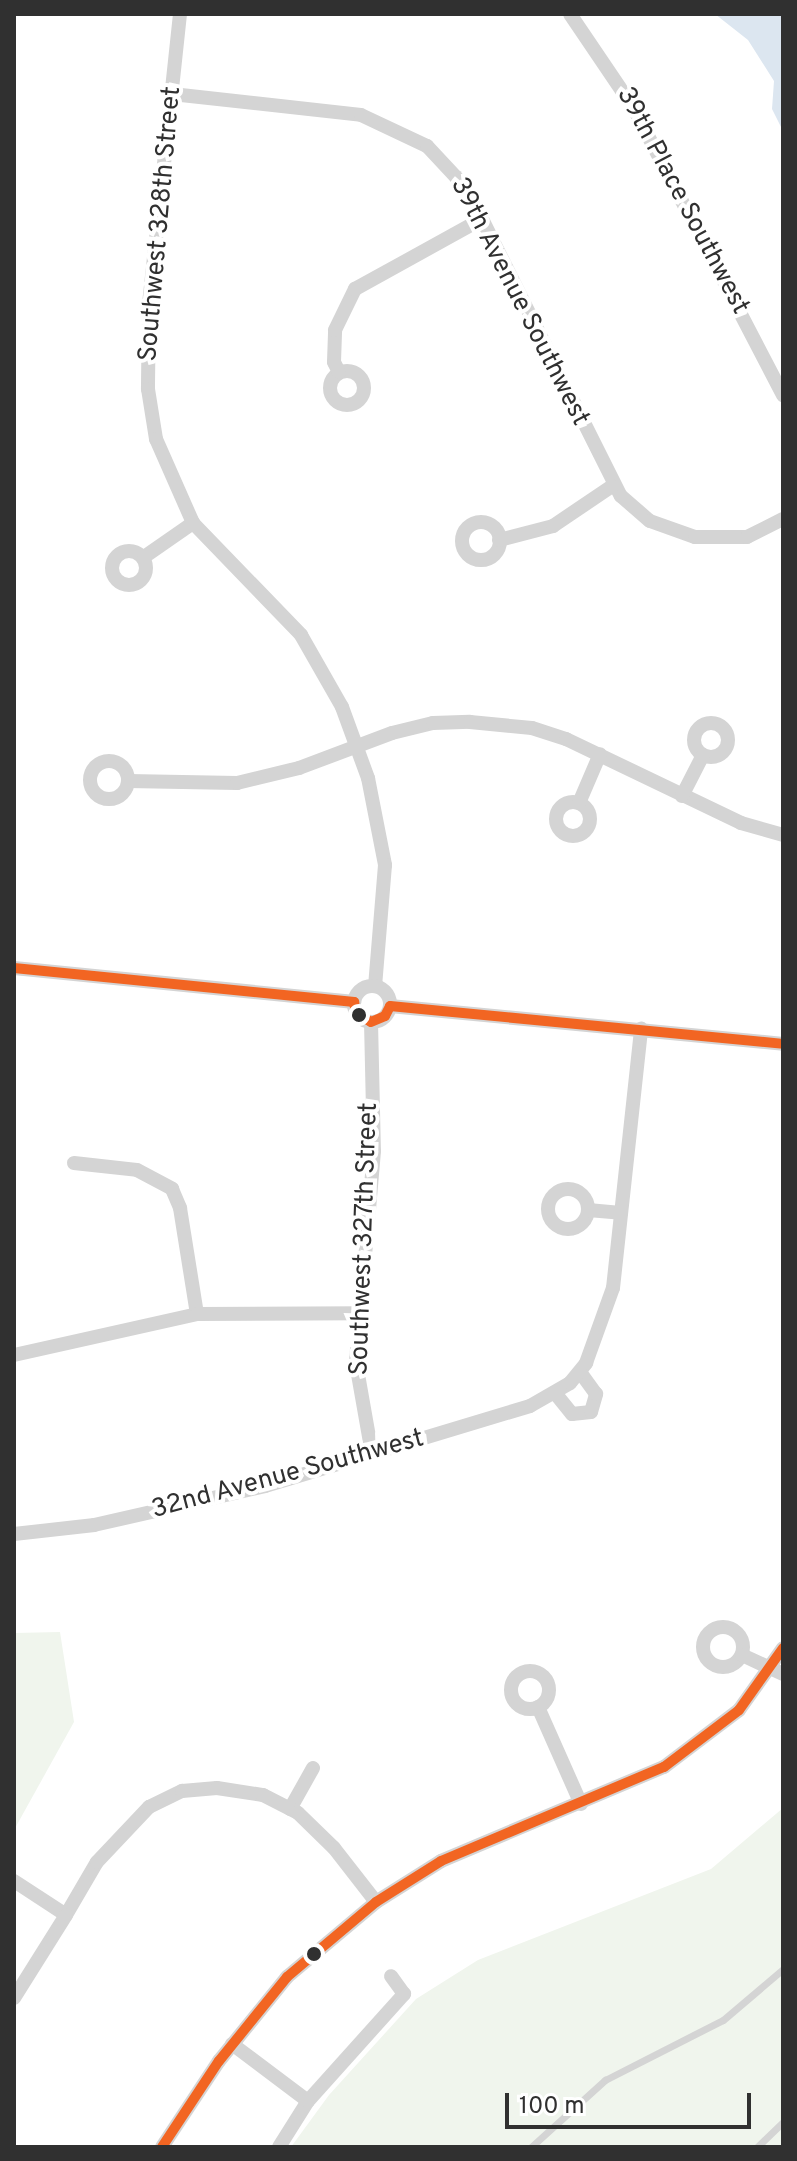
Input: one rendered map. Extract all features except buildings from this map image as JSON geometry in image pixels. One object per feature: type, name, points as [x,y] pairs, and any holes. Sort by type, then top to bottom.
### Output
[{"type":"street","name":"Southwest 328th Street","points":[[180,14],[149,302],[148,389],[156,439],[193,523],[301,635],[342,707],[356,746]]},
{"type":"street","name":"39th Place Southwest","points":[[570,14],[633,107],[783,395]]},
{"type":"street","name":"39th Avenue Southwest","points":[[172,94],[346,112],[394,126],[444,162],[482,219],[612,486],[640,514],[676,533],[737,539],[783,519]]},
{"type":"street","points":[[339,372],[334,362],[335,330],[355,289],[482,219]]},
{"type":"street","points":[[499,540],[553,526],[612,486]]},
{"type":"street","points":[[144,557],[193,523]]},
{"type":"street","points":[[128,781],[237,783],[299,768],[356,746],[433,723],[470,722],[532,728],[600,754],[682,796],[783,835]]},
{"type":"street","points":[[356,746],[368,778],[385,865],[375,986]]},
{"type":"street","points":[[579,803],[600,754]]},
{"type":"street","points":[[682,796],[703,755]]},
{"type":"street","points":[[14,968],[354,1002]]},
{"type":"street","points":[[375,986],[384,991],[390,1006],[385,1016],[371,1022],[356,1013],[354,1002],[359,991],[375,986]]},
{"type":"street","points":[[390,1006],[783,1044]]},
{"type":"street","name":"Southwest 327th Street","points":[[371,1022],[374,1151],[356,1363],[372,1454]]},
{"type":"street","points":[[555,1393],[572,1414],[591,1412],[596,1394],[575,1378],[600,1333],[613,1288],[641,1029]]},
{"type":"street","points":[[74,1163],[137,1170],[172,1189],[180,1208],[197,1314]]},
{"type":"street","points":[[588,1210],[621,1213]]},
{"type":"street","points":[[14,1355],[197,1314],[361,1313]]},
{"type":"street","name":"32nd Avenue Southwest","points":[[14,1534],[185,1507],[372,1454],[555,1393],[575,1378]]},
{"type":"street","points":[[162,2147],[232,2044],[287,1977],[376,1902],[441,1861],[664,1767],[694,1748],[739,1710],[777,1671],[783,1648]]},
{"type":"street","points":[[742,1655],[777,1671]]},
{"type":"street","points":[[538,1707],[581,1804]]},
{"type":"street","points":[[290,1809],[313,1768]]},
{"type":"street","points":[[14,1998],[97,1862],[149,1807],[170,1794],[204,1787],[237,1790],[290,1809],[334,1848],[376,1902]]},
{"type":"street","points":[[14,1881],[66,1915]]},
{"type":"street","points":[[279,2147],[308,2101],[404,1994],[391,1976]]},
{"type":"street","points":[[232,2044],[308,2101]]},
{"type":"lane","points":[[531,2147],[605,2080],[723,2020],[783,1969]]},
{"type":"lane","points":[[757,2147],[783,2122]]},
{"type":"shaded area","points":[[715,14],[783,14],[783,131],[772,109],[774,81],[748,40]]},
{"type":"shaded area","points":[[60,1632],[74,1722],[14,1830],[14,1633]]},
{"type":"shaded area","points":[[783,1808],[783,2147],[291,2147],[329,2095],[416,1999],[478,1960],[711,1869]]},
{"type":"transit line","points":[[14,968],[354,1002],[356,1013],[371,1022],[385,1016],[390,1006],[783,1044]]},
{"type":"transit line","points":[[162,2147],[219,2061],[287,1977],[376,1902],[441,1861],[664,1767],[739,1710],[783,1648]]}]
